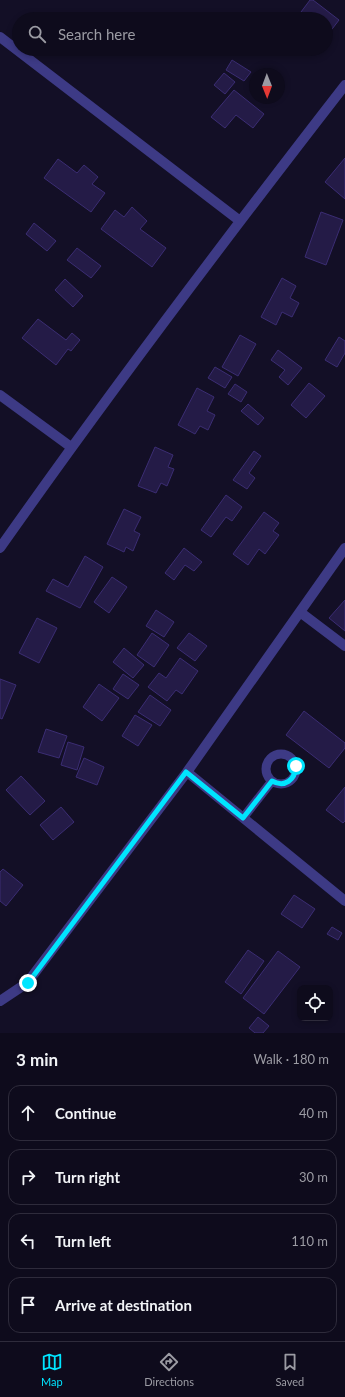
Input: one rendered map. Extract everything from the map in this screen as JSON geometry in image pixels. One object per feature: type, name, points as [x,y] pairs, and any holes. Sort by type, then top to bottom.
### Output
[{"type":"street","points":[[0,37],[12,46]]},
{"type":"street","points":[[25,56],[240,220]]},
{"type":"street","points":[[0,548],[71,447],[240,220],[345,85]]},
{"type":"street","points":[[0,395],[71,447]]},
{"type":"street","points":[[0,1001],[28,983],[186,772],[345,548]]},
{"type":"street","points":[[300,612],[345,646]]},
{"type":"street","points":[[186,772],[345,901]]},
{"type":"lane","points":[[243,818],[272,781]]},
{"type":"building","points":[[310,0],[313,0],[329,12],[301,12]]},
{"type":"building","points":[[333,15],[339,20],[333,28]]},
{"type":"building","points":[[232,60],[249,71],[249,75],[244,81],[226,70]]},
{"type":"building","points":[[224,73],[235,82],[225,94],[214,85]]},
{"type":"building","points":[[234,90],[249,102],[249,104],[252,104],[264,114],[253,128],[236,115],[225,128],[211,117]]},
{"type":"building","points":[[345,158],[345,199],[325,182]]},
{"type":"building","points":[[58,159],[77,173],[84,165],[98,177],[92,184],[105,193],[91,212],[44,178]]},
{"type":"building","points":[[132,207],[147,221],[140,229],[166,248],[152,267],[101,229],[115,210],[124,217]]},
{"type":"building","points":[[321,212],[343,220],[326,265],[305,257]]},
{"type":"building","points":[[34,223],[56,241],[47,251],[26,234]]},
{"type":"building","points":[[77,248],[101,266],[91,278],[67,260]]},
{"type":"building","points":[[282,278],[296,286],[290,298],[299,303],[292,317],[282,312],[276,325],[261,317]]},
{"type":"building","points":[[65,279],[83,296],[73,307],[55,290]]},
{"type":"building","points":[[38,319],[66,340],[72,333],[80,340],[71,351],[68,349],[56,365],[22,338]]},
{"type":"building","points":[[240,335],[256,344],[238,376],[222,367]]},
{"type":"building","points":[[339,337],[345,341],[345,353],[337,367],[325,360]]},
{"type":"building","points":[[278,350],[302,368],[288,385],[279,377],[285,370],[271,360]]},
{"type":"building","points":[[215,367],[232,377],[225,388],[208,378]]},
{"type":"building","points":[[309,383],[325,396],[306,418],[291,405]]},
{"type":"building","points":[[235,384],[247,392],[241,402],[228,394]]},
{"type":"building","points":[[197,388],[214,397],[207,411],[215,415],[208,430],[200,426],[195,434],[178,425]]},
{"type":"building","points":[[248,404],[264,418],[258,425],[241,411]]},
{"type":"building","points":[[155,447],[173,455],[168,467],[174,469],[167,486],[161,483],[156,493],[138,486]]},
{"type":"building","points":[[254,451],[261,456],[249,473],[255,478],[247,489],[233,480]]},
{"type":"building","points":[[226,495],[242,507],[232,521],[226,517],[211,537],[201,530]]},
{"type":"building","points":[[124,509],[141,517],[134,531],[140,534],[133,551],[126,547],[124,552],[107,544]]},
{"type":"building","points":[[264,512],[279,523],[273,531],[279,535],[265,554],[259,549],[248,565],[233,554]]},
{"type":"building","points":[[184,548],[202,562],[194,571],[185,565],[174,580],[165,573]]},
{"type":"building","points":[[85,556],[103,567],[80,608],[46,591],[53,579],[68,587]]},
{"type":"building","points":[[112,577],[127,587],[109,613],[94,602]]},
{"type":"building","points":[[345,600],[345,631],[329,618]]},
{"type":"building","points":[[156,610],[174,622],[164,637],[146,626]]},
{"type":"building","points":[[37,618],[57,628],[39,663],[19,653]]},
{"type":"building","points":[[152,633],[169,645],[154,667],[137,655]]},
{"type":"building","points":[[189,633],[207,646],[195,661],[177,648]]},
{"type":"building","points":[[124,648],[144,665],[133,678],[113,662]]},
{"type":"building","points":[[180,658],[198,671],[182,694],[176,690],[167,701],[148,687],[159,673],[166,678]]},
{"type":"building","points":[[123,674],[139,685],[128,699],[113,689]]},
{"type":"building","points":[[0,679],[16,685],[2,719],[0,718]]},
{"type":"building","points":[[99,684],[119,698],[102,721],[83,707]]},
{"type":"building","points":[[150,695],[171,710],[160,726],[138,712]]},
{"type":"building","points":[[304,711],[345,743],[345,748],[329,768],[286,735]]},
{"type":"building","points":[[135,715],[152,725],[138,746],[122,736]]},
{"type":"building","points":[[46,729],[67,736],[59,758],[38,752]]},
{"type":"building","points":[[68,742],[84,747],[77,770],[61,765]]},
{"type":"building","points":[[84,758],[104,767],[97,785],[76,777]]},
{"type":"building","points":[[21,776],[45,801],[30,815],[6,790]]},
{"type":"building","points":[[345,787],[345,821],[343,823],[326,810]]},
{"type":"building","points":[[61,807],[74,822],[53,840],[40,825]]},
{"type":"building","points":[[3,869],[23,885],[6,906],[0,901],[0,872]]},
{"type":"building","points":[[294,895],[315,909],[302,928],[281,914]]},
{"type":"building","points":[[332,927],[342,933],[338,940],[327,934]]},
{"type":"building","points":[[248,950],[264,961],[241,994],[225,982]]},
{"type":"building","points":[[278,951],[300,967],[264,1014],[243,998]]},
{"type":"building","points":[[258,1017],[269,1026],[263,1033],[255,1033],[249,1028]]},
{"type":"route","points":[[28,983],[186,772],[243,818],[272,781],[277,784],[289,782],[296,772],[296,766]]}]
